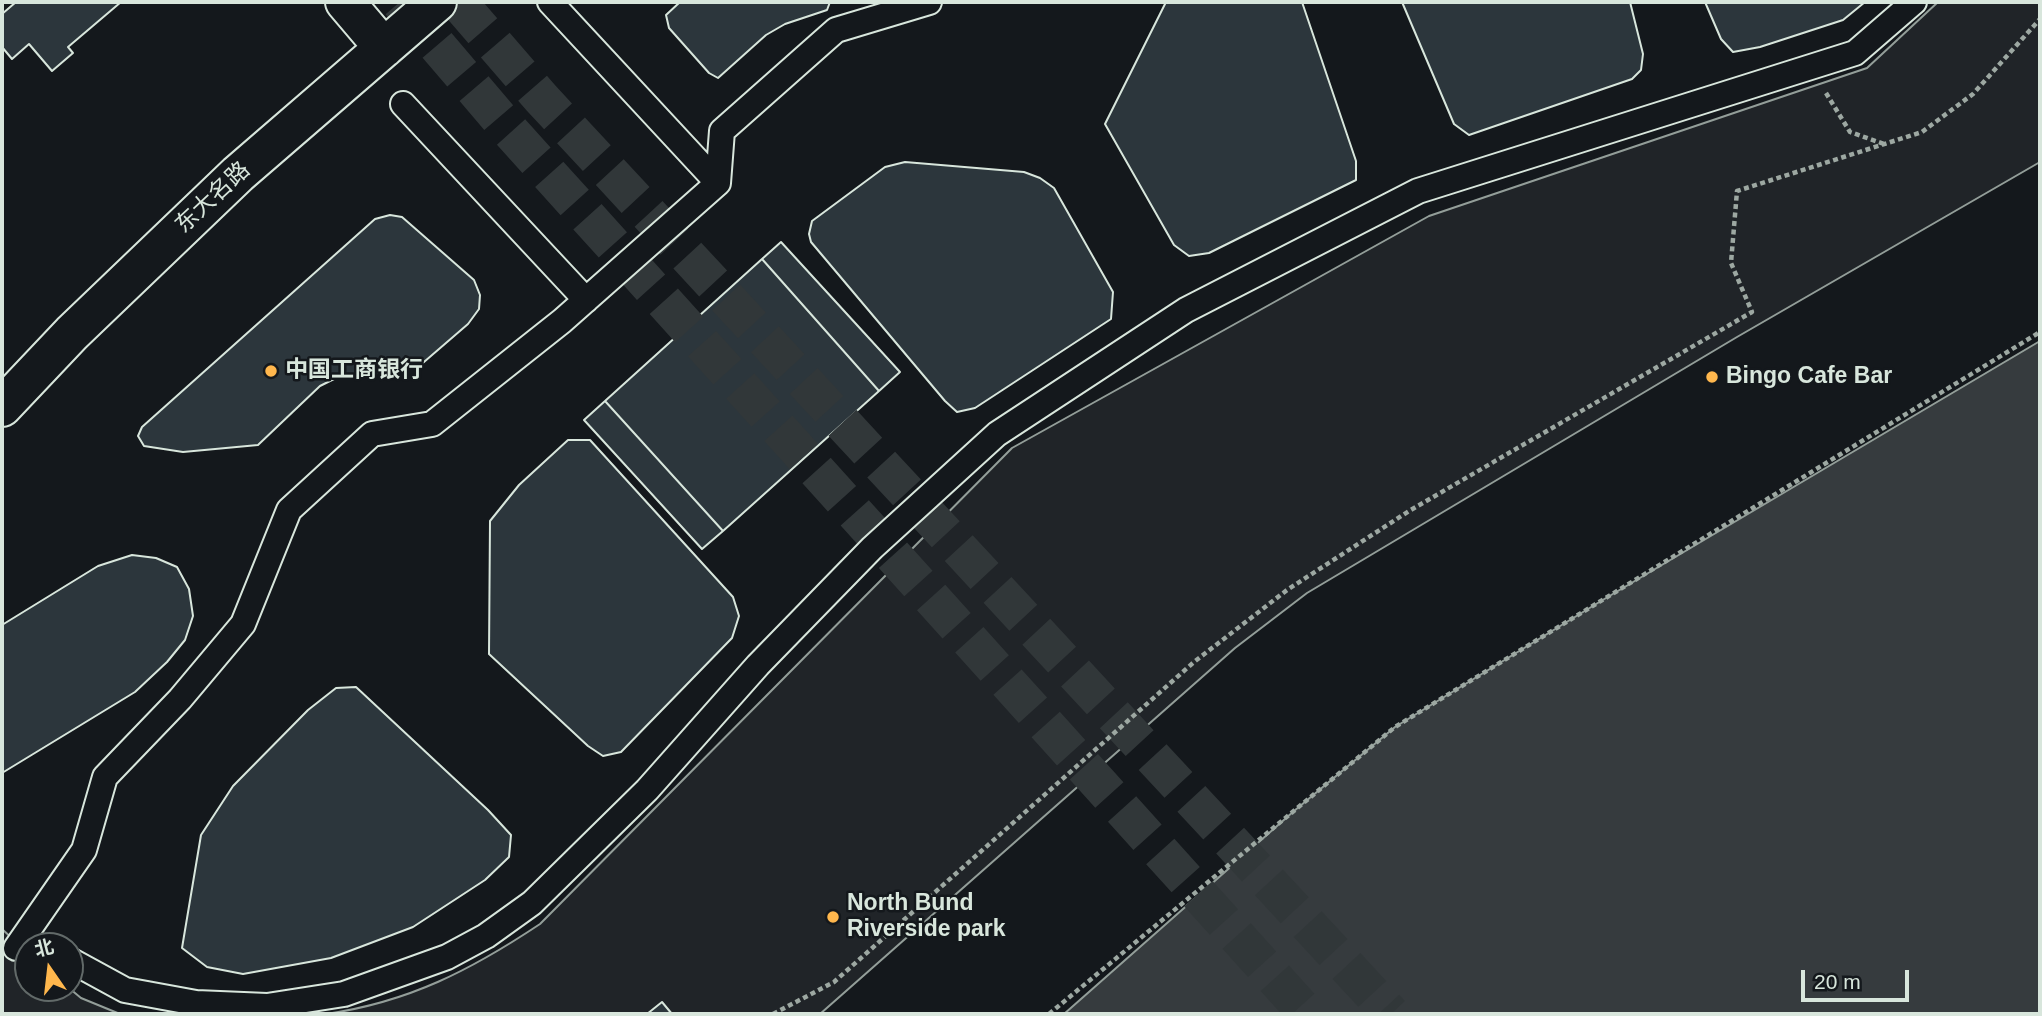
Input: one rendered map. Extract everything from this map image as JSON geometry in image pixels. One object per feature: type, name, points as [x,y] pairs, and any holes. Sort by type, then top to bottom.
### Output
[{"type":"main road","points":[[345,2],[384,48]]},
{"type":"main road","name":"东大名路","points":[[2,407],[72,333],[228,183],[437,2]]},
{"type":"street","points":[[550,2],[718,183]]},
{"type":"street","points":[[26,932],[84,850],[105,777],[180,699],[243,624],[289,510],[372,434],[432,424],[586,300],[718,183],[723,131],[836,30],[929,2]]},
{"type":"street","points":[[84,968],[125,990],[196,1003],[267,1006],[344,994],[447,957],[486,936],[533,903],[647,790],[758,665],[872,548],[998,434],[1186,310],[1418,191],[1855,53],[1914,2]]},
{"type":"street","points":[[403,104],[586,300]]},
{"type":"path","points":[[772,1014],[834,982],[1194,662],[1287,590],[1409,511],[1752,312],[1731,263],[1737,191],[1922,132],[1973,94],[2040,19]]},
{"type":"path","points":[[1811,67],[1850,132],[1885,144]]},
{"type":"path","points":[[1049,1014],[1395,727],[2040,332]]},
{"type":"shaded area","points":[[1938,2],[2040,2],[2040,162],[1737,337],[1307,593],[1235,648],[820,1014],[326,1014],[385,1001],[438,982],[489,956],[540,924],[1012,448],[1429,216],[1867,68]]},
{"type":"shaded area","points":[[2040,341],[2040,1014],[1064,1014],[1294,811],[1395,727],[1601,601]]},
{"type":"shaded area","points":[[2,929],[14,940],[14,1002],[84,1002],[84,999],[120,1014],[2,1014]]},
{"type":"building","points":[[16,2],[121,2],[68,47],[73,53],[52,71],[29,44],[12,59],[2,47],[2,14]]},
{"type":"building","points":[[680,2],[830,2],[827,10],[785,24],[766,35],[718,78],[709,73],[669,28],[666,15]]},
{"type":"building","points":[[1166,2],[1302,2],[1356,161],[1356,180],[1209,253],[1189,256],[1174,245],[1105,124]]},
{"type":"building","points":[[1402,2],[1630,2],[1643,54],[1641,70],[1632,79],[1469,135],[1454,124]]},
{"type":"building","points":[[1705,2],[1865,2],[1843,20],[1760,47],[1733,52],[1721,39]]},
{"type":"building","points":[[905,162],[1024,172],[1040,178],[1054,188],[1113,292],[1111,319],[975,408],[957,412],[811,242],[809,234],[812,221],[885,167]]},
{"type":"building","points":[[390,215],[402,217],[474,280],[480,295],[479,309],[468,324],[417,368],[340,376],[320,386],[258,445],[183,452],[144,446],[138,436],[142,427],[375,219]]},
{"type":"building","points":[[781,242],[900,372],[879,391],[762,259]]},
{"type":"building","points":[[762,259],[879,391],[723,531],[605,401]]},
{"type":"building","points":[[605,401],[723,531],[702,549],[584,420]]},
{"type":"building","points":[[568,440],[590,440],[733,597],[739,616],[732,638],[621,752],[603,756],[588,746],[489,654],[490,521],[519,485]]},
{"type":"building","points":[[132,555],[156,558],[177,567],[189,589],[193,616],[185,640],[167,662],[135,692],[2,773],[2,625],[98,566]]},
{"type":"building","points":[[356,687],[488,810],[511,835],[509,857],[485,880],[413,927],[331,958],[243,974],[207,967],[182,948],[201,835],[233,786],[308,710],[336,688]]},
{"type":"building","points":[[662,1002],[672,1014],[647,1014]]},
{"type":"tunnel","points":[[400,2],[511,132],[1307,1014]]},
{"type":"tunnel","points":[[458,2],[541,98],[1391,1014]]},
{"type":"place","name":"中国工商银行","points":[[271,371]]},
{"type":"place","name":"Bingo Cafe Bar","points":[[1712,377]]},
{"type":"place","name":"North Bund Riverside park","points":[[833,917]]}]
